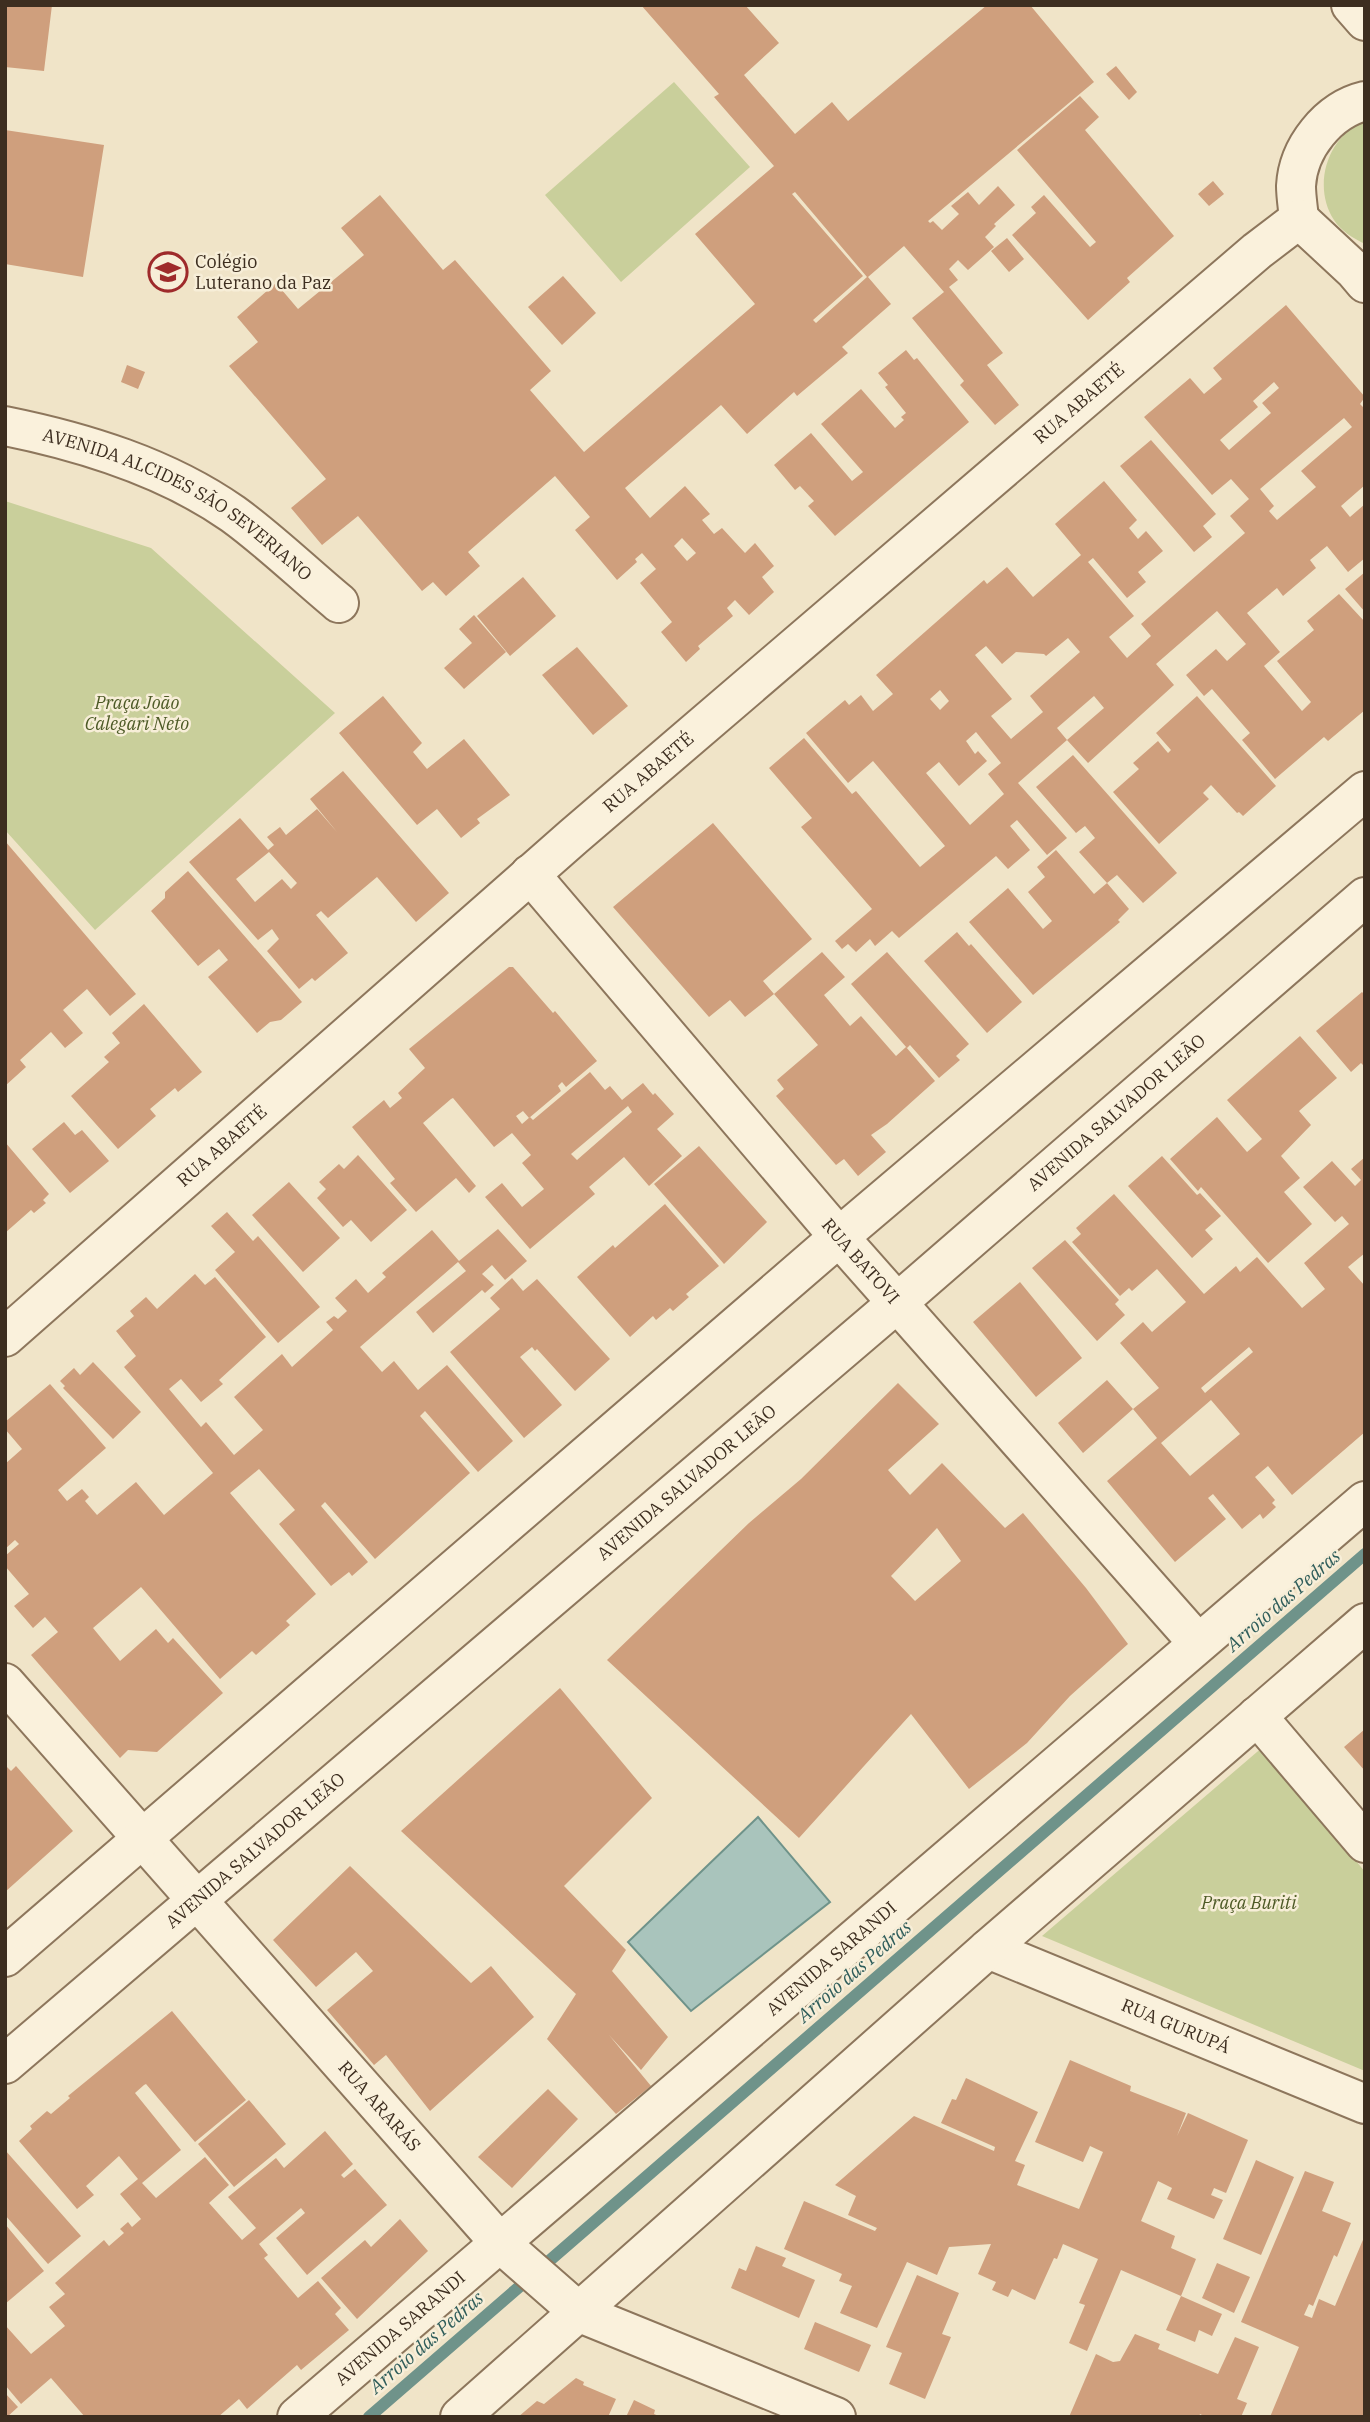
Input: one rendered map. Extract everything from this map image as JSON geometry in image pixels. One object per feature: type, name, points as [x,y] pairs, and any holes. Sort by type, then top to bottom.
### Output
[{"type":"street","points":[[1351,5],[1365,21]]},
{"type":"street","points":[[1361,94],[1333,116],[1315,136],[1301,159],[1296,185],[1299,219],[1361,274]]},
{"type":"street","name":"RUA ABAETÉ","points":[[5,1337],[530,874],[1257,251],[1299,219]]},
{"type":"street","name":"AVENIDA ALCIDES SÃO SEVERIANO","points":[[5,426],[91,446],[188,487],[233,514],[339,603]]},
{"type":"street","points":[[5,1957],[839,1237],[1365,791]]},
{"type":"street","name":"RUA BATOVI","points":[[530,874],[839,1237],[1198,1643]]},
{"type":"street","name":"AVENIDA SALVADOR LEÃO","points":[[5,2064],[197,1903],[897,1303],[1365,897]]},
{"type":"street","name":"AVENIDA SARANDI","points":[[297,2417],[512,2254],[1198,1643],[1365,1502]]},
{"type":"street","points":[[460,2417],[570,2304],[988,1949],[1365,1623]]},
{"type":"street","name":"RUA ARARÁS","points":[[5,1683],[197,1903],[512,2254],[570,2304],[836,2417]]},
{"type":"street","points":[[1257,1716],[1365,1843]]},
{"type":"street","name":"RUA GURUPÁ","points":[[988,1949],[1365,2104]]},
{"type":"green space","points":[[674,82],[750,167],[621,282],[545,195]]},
{"type":"green space","points":[[1365,122],[1365,244],[1340,228],[1334,220],[1327,207],[1324,178],[1327,163],[1341,138]]},
{"type":"green space","name":"Praça João Calegari Neto","points":[[5,501],[151,548],[335,713],[95,930],[5,830]]},
{"type":"green space","name":"Praça Buriti","points":[[1264,1746],[1365,1872],[1365,2071],[1042,1936]]},
{"type":"water","points":[[758,1817],[830,1902],[691,2011],[628,1942]]},
{"type":"building","points":[[5,5],[52,5],[44,71],[5,67]]},
{"type":"building","points":[[641,5],[745,5],[779,43],[744,75],[795,134],[832,102],[848,121],[987,5],[1030,5],[1094,82],[928,221],[933,221],[942,230],[959,214],[951,206],[968,192],[979,205],[998,186],[1015,205],[994,224],[996,226],[985,237],[994,247],[968,270],[958,260],[949,269],[958,280],[949,287],[1003,353],[987,365],[1019,405],[995,425],[960,385],[964,381],[912,318],[944,292],[904,246],[868,277],[891,304],[842,347],[848,353],[797,396],[794,392],[747,434],[721,405],[625,488],[650,518],[685,486],[710,514],[702,520],[714,534],[722,528],[745,553],[755,543],[774,566],[762,577],[774,592],[749,615],[735,600],[727,608],[733,616],[698,646],[700,649],[686,662],[661,632],[672,622],[640,583],[656,569],[642,553],[635,559],[637,562],[617,580],[575,530],[590,517],[555,476],[468,552],[480,566],[446,596],[433,582],[422,591],[358,516],[322,545],[291,508],[326,479],[229,366],[258,342],[237,317],[276,283],[298,309],[364,255],[341,228],[380,195],[443,270],[455,260],[551,371],[530,390],[584,452],[755,304],[695,234],[774,166],[714,97],[719,94]],"holes":[[[795,192],[867,277],[816,323],[813,320],[863,276],[792,194]],[[682,538],[696,553],[687,561],[674,546]]]},
{"type":"building","points":[[1116,66],[1137,92],[1129,100],[1106,74]]},
{"type":"building","points":[[1080,96],[1099,117],[1085,130],[1174,236],[1127,278],[1130,282],[1088,320],[1012,235],[1036,213],[1031,207],[1044,195],[1090,247],[1096,242],[1017,150]]},
{"type":"building","points":[[5,130],[104,145],[83,277],[5,264]]},
{"type":"building","points":[[1213,181],[1224,194],[1209,206],[1198,194]]},
{"type":"building","points":[[1007,238],[1024,259],[1009,272],[991,251]]},
{"type":"building","points":[[563,276],[596,313],[562,345],[528,307]]},
{"type":"building","points":[[1286,305],[1365,397],[1360,404],[1365,409],[1365,485],[1341,506],[1350,517],[1365,504],[1365,558],[1348,572],[1327,546],[1310,560],[1316,568],[1283,596],[1277,588],[1247,613],[1280,652],[1264,666],[1302,711],[1311,702],[1277,661],[1314,630],[1307,621],[1339,594],[1365,622],[1365,710],[1328,741],[1324,737],[1275,779],[1242,740],[1250,733],[1212,689],[1204,696],[1186,675],[1216,649],[1227,661],[1246,644],[1217,611],[1156,664],[1174,685],[1088,763],[1067,740],[1018,783],[1067,838],[1047,855],[1017,820],[1010,826],[1030,850],[1008,869],[996,856],[899,938],[892,931],[875,946],[870,939],[856,952],[848,944],[842,949],[835,941],[872,909],[801,827],[812,818],[769,768],[804,738],[852,794],[856,791],[920,867],[945,846],[873,761],[848,783],[806,733],[845,700],[849,705],[861,695],[873,711],[893,694],[876,675],[984,580],[987,584],[1007,567],[1033,597],[1081,555],[1055,524],[1104,481],[1137,520],[1129,528],[1138,539],[1146,531],[1163,551],[1138,572],[1146,582],[1127,598],[1093,558],[1088,562],[1134,616],[1109,637],[1127,658],[1151,636],[1141,624],[1245,533],[1230,516],[1249,499],[1231,479],[1212,495],[1144,417],[1190,378],[1204,394],[1222,379],[1213,368]],"holes":[[[1274,382],[1279,388],[1262,403],[1271,413],[1229,450],[1220,440],[1258,407],[1253,401]],[[1344,418],[1352,427],[1301,471],[1316,487],[1277,520],[1269,511],[1274,506],[1260,489]],[[1068,638],[1080,652],[1030,696],[1043,712],[1011,739],[991,716],[1012,699],[975,655],[986,646],[1002,664],[1016,652],[1046,656]],[[940,690],[949,701],[940,710],[930,699]],[[1094,696],[1104,708],[1067,740],[1057,728]],[[976,732],[1001,763],[988,774],[1004,794],[970,825],[926,773],[939,762],[959,786],[987,761],[978,751],[975,754],[966,741]]]},
{"type":"building","points":[[906,350],[914,360],[917,358],[969,422],[835,536],[808,506],[814,501],[800,486],[795,490],[774,465],[811,433],[852,481],[863,472],[821,424],[861,389],[895,428],[904,420],[901,417],[906,413],[885,387],[888,385],[878,373]]},
{"type":"building","points":[[127,365],[145,372],[138,389],[121,382]]},
{"type":"building","points":[[1151,440],[1216,514],[1203,526],[1212,537],[1194,552],[1120,466]]},
{"type":"building","points":[[1365,572],[1365,612],[1345,589]]},
{"type":"building","points":[[523,577],[556,616],[510,656],[477,616]]},
{"type":"building","points":[[474,615],[506,652],[464,689],[444,668],[472,643],[459,629]]},
{"type":"building","points":[[577,647],[628,706],[593,735],[542,675]]},
{"type":"building","points":[[383,696],[422,743],[413,752],[427,769],[464,739],[510,795],[477,819],[480,823],[461,838],[437,809],[417,825],[339,733]]},
{"type":"building","points":[[1197,696],[1276,786],[1243,816],[1211,785],[1203,793],[1209,799],[1159,844],[1113,792],[1139,769],[1133,763],[1158,741],[1168,753],[1171,750],[1156,733]]},
{"type":"building","points":[[1073,755],[1177,873],[1143,903],[1117,875],[1107,883],[1079,852],[1095,838],[1085,826],[1076,833],[1036,787]]},
{"type":"building","points":[[343,771],[449,893],[416,922],[377,877],[328,918],[321,911],[316,915],[348,953],[315,981],[312,978],[299,989],[267,951],[279,939],[272,929],[258,940],[189,862],[240,818],[268,850],[274,845],[267,837],[280,827],[286,835],[317,809],[337,832],[310,799]],"holes":[[[269,852],[297,883],[291,889],[282,879],[255,902],[236,879]]]},
{"type":"building","points":[[713,823],[812,939],[763,981],[774,994],[745,1017],[730,1000],[709,1017],[613,907]]},
{"type":"building","points":[[5,841],[136,994],[110,1016],[87,989],[63,1010],[83,1033],[65,1048],[51,1032],[20,1060],[26,1067],[5,1086]]},
{"type":"building","points":[[1056,850],[1094,894],[1107,883],[1129,909],[1118,920],[1120,922],[1033,995],[969,922],[1008,888],[1043,929],[1052,921],[1028,892],[1045,877],[1037,867]]},
{"type":"building","points":[[188,871],[302,1002],[281,1020],[270,1022],[257,1033],[208,977],[228,960],[219,949],[198,966],[151,911],[165,898],[165,892]]},
{"type":"building","points":[[957,932],[1022,1002],[987,1033],[924,961]]},
{"type":"building","points":[[822,952],[845,977],[824,995],[850,1026],[861,1016],[896,1056],[906,1047],[935,1081],[871,1135],[886,1152],[858,1176],[844,1159],[836,1165],[776,1096],[784,1089],[777,1080],[818,1045],[774,994]]},
{"type":"building","points":[[887,952],[969,1044],[956,1056],[960,1060],[939,1078],[910,1045],[907,1048],[851,984]]},
{"type":"building","points":[[509,967],[513,967],[597,1061],[566,1087],[562,1082],[558,1086],[561,1091],[530,1117],[533,1120],[590,1072],[605,1090],[610,1086],[622,1100],[643,1083],[674,1114],[657,1129],[682,1156],[649,1186],[624,1157],[589,1187],[595,1194],[530,1249],[485,1197],[502,1183],[522,1207],[544,1189],[522,1163],[531,1155],[512,1133],[494,1147],[453,1098],[423,1123],[476,1186],[469,1193],[456,1178],[416,1212],[390,1183],[395,1179],[352,1127],[384,1100],[390,1108],[402,1098],[398,1093],[425,1068],[409,1049]],"holes":[[[628,1106],[632,1112],[577,1160],[571,1154]],[[523,1111],[529,1118],[522,1124],[516,1116]]]},
{"type":"building","points":[[1362,992],[1365,995],[1365,1067],[1361,1063],[1351,1072],[1316,1031]]},
{"type":"building","points":[[144,1004],[202,1072],[178,1092],[175,1088],[150,1109],[156,1116],[118,1149],[71,1096],[109,1062],[104,1057],[120,1043],[112,1033]]},
{"type":"building","points":[[1300,1036],[1337,1078],[1299,1111],[1311,1125],[1281,1156],[1300,1178],[1284,1192],[1312,1224],[1268,1263],[1201,1187],[1198,1191],[1170,1159],[1217,1117],[1247,1152],[1262,1139],[1227,1100]]},
{"type":"building","points":[[64,1122],[75,1135],[82,1130],[109,1161],[70,1193],[32,1149]]},
{"type":"building","points":[[5,1142],[49,1194],[43,1200],[46,1203],[34,1213],[31,1210],[5,1233]]},
{"type":"building","points":[[699,1146],[767,1222],[724,1264],[654,1184]]},
{"type":"building","points":[[358,1155],[407,1210],[371,1242],[351,1220],[343,1227],[317,1198],[326,1189],[319,1182],[339,1164],[344,1169]]},
{"type":"building","points":[[1162,1156],[1197,1195],[1200,1193],[1221,1216],[1205,1230],[1213,1239],[1192,1258],[1128,1186]]},
{"type":"building","points":[[1365,1157],[1365,1253],[1348,1267],[1365,1286],[1365,1432],[1292,1495],[1268,1466],[1255,1477],[1275,1500],[1272,1503],[1276,1507],[1263,1519],[1260,1514],[1242,1529],[1213,1494],[1208,1498],[1226,1519],[1175,1562],[1107,1481],[1157,1438],[1133,1409],[1159,1388],[1120,1343],[1143,1322],[1152,1332],[1186,1302],[1157,1269],[1132,1291],[1129,1288],[1120,1296],[1072,1242],[1081,1234],[1076,1228],[1114,1194],[1204,1294],[1236,1266],[1240,1272],[1257,1257],[1302,1308],[1325,1289],[1304,1263],[1349,1224],[1342,1216],[1335,1222],[1303,1187],[1332,1161],[1355,1186],[1361,1180],[1351,1169]],"holes":[[[1249,1347],[1253,1352],[1205,1393],[1201,1388]],[[1211,1400],[1240,1434],[1190,1476],[1161,1443]]]},
{"type":"building","points":[[289,1182],[340,1238],[303,1272],[252,1215]]},
{"type":"building","points":[[665,1204],[719,1266],[686,1294],[689,1297],[673,1311],[670,1308],[656,1320],[653,1316],[630,1337],[577,1277]]},
{"type":"building","points":[[227,1212],[253,1241],[258,1236],[320,1307],[278,1343],[215,1270],[235,1252],[211,1226]]},
{"type":"building","points":[[498,1229],[527,1261],[505,1280],[492,1265],[482,1274],[494,1285],[485,1293],[482,1290],[433,1333],[416,1312],[466,1271],[458,1262],[360,1347],[382,1372],[394,1361],[418,1390],[447,1365],[513,1441],[478,1472],[425,1411],[420,1416],[470,1473],[375,1559],[325,1502],[321,1506],[368,1562],[352,1576],[349,1572],[331,1586],[279,1524],[295,1510],[259,1469],[230,1493],[316,1594],[286,1621],[290,1625],[256,1655],[252,1651],[220,1679],[141,1587],[93,1628],[120,1661],[156,1629],[168,1643],[173,1638],[223,1693],[157,1752],[128,1750],[120,1758],[31,1655],[58,1632],[45,1617],[33,1628],[14,1606],[29,1594],[5,1566],[5,1556],[19,1544],[15,1540],[5,1549],[5,1464],[22,1449],[5,1429],[5,1422],[50,1384],[106,1448],[58,1490],[67,1501],[82,1489],[89,1497],[85,1501],[97,1515],[136,1482],[164,1515],[213,1473],[124,1367],[136,1356],[116,1331],[134,1316],[130,1311],[146,1297],[157,1309],[195,1274],[205,1285],[215,1277],[266,1337],[219,1380],[223,1384],[201,1402],[181,1379],[169,1389],[201,1427],[206,1422],[234,1455],[263,1430],[234,1397],[282,1354],[292,1367],[333,1330],[326,1322],[334,1316],[338,1319],[347,1311],[335,1298],[356,1279],[368,1293],[386,1277],[382,1273],[432,1230],[459,1261]]},
{"type":"building","points":[[1065,1240],[1119,1300],[1115,1304],[1125,1315],[1097,1341],[1032,1268]]},
{"type":"building","points":[[512,1278],[523,1291],[537,1279],[610,1359],[575,1391],[537,1349],[535,1351],[532,1347],[520,1357],[562,1405],[524,1438],[450,1352],[500,1309],[490,1298]]},
{"type":"building","points":[[1020,1282],[1082,1358],[1036,1397],[973,1322]]},
{"type":"building","points":[[93,1362],[141,1412],[113,1439],[63,1388],[65,1386],[60,1381],[74,1368],[80,1375]]},
{"type":"building","points":[[1107,1380],[1133,1409],[1083,1453],[1058,1423]]},
{"type":"building","points":[[898,1383],[939,1424],[888,1470],[910,1495],[942,1463],[1005,1528],[1023,1513],[1086,1588],[1128,1644],[1070,1696],[1027,1743],[969,1789],[911,1714],[799,1838],[607,1660],[749,1523],[801,1479]],"holes":[[[937,1528],[961,1561],[915,1601],[891,1576]]]},
{"type":"building","points":[[560,1688],[652,1798],[564,1886],[626,1950],[612,1971],[668,2037],[641,2070],[609,2035],[651,2086],[616,2114],[547,2039],[576,1994],[401,1831]]},
{"type":"building","points":[[1365,1729],[1365,1771],[1344,1747]]},
{"type":"building","points":[[5,1765],[11,1771],[16,1766],[73,1831],[5,1892]]},
{"type":"building","points":[[350,1866],[471,1983],[491,1966],[534,2017],[430,2111],[386,2055],[374,2065],[327,2010],[373,1971],[356,1952],[316,1987],[273,1940]]},
{"type":"building","points":[[172,2011],[246,2100],[195,2142],[146,2084],[144,2085],[135,2093],[181,2150],[142,2183],[156,2198],[205,2157],[229,2185],[209,2203],[242,2240],[256,2228],[228,2197],[276,2158],[284,2168],[325,2131],[353,2164],[341,2175],[344,2178],[355,2169],[387,2205],[307,2275],[276,2238],[305,2213],[301,2208],[259,2244],[268,2255],[264,2258],[298,2298],[318,2281],[341,2308],[335,2314],[349,2330],[301,2370],[297,2365],[247,2409],[239,2399],[218,2417],[85,2417],[51,2378],[21,2404],[5,2385],[5,2325],[31,2354],[65,2326],[49,2307],[65,2294],[55,2283],[104,2240],[109,2246],[124,2233],[120,2229],[128,2222],[132,2227],[141,2219],[120,2194],[138,2179],[119,2156],[86,2186],[94,2195],[77,2209],[19,2141],[32,2129],[30,2126],[47,2111],[51,2114],[70,2098],[68,2096]]},
{"type":"building","points":[[1070,2060],[1131,2086],[1130,2091],[1186,2113],[1177,2136],[1188,2113],[1248,2140],[1226,2193],[1214,2188],[1211,2195],[1223,2200],[1214,2219],[1167,2199],[1172,2188],[1158,2181],[1141,2221],[1175,2236],[1171,2248],[1196,2259],[1181,2296],[1121,2270],[1087,2351],[1069,2343],[1085,2305],[1079,2303],[1098,2259],[1063,2244],[1035,2300],[1012,2289],[1008,2297],[992,2290],[996,2282],[978,2274],[991,2244],[949,2247],[937,2275],[907,2262],[877,2328],[840,2313],[852,2286],[839,2281],[842,2274],[784,2249],[804,2201],[875,2231],[877,2228],[848,2215],[856,2196],[835,2185],[914,2116],[994,2151],[995,2147],[941,2123],[966,2078],[1038,2112],[1015,2161],[1025,2165],[1017,2185],[1079,2209],[1103,2152],[1090,2146],[1083,2162],[1035,2142]]},
{"type":"building","points":[[548,2089],[578,2119],[512,2188],[478,2157]]},
{"type":"building","points":[[249,2100],[286,2144],[234,2187],[198,2144]]},
{"type":"building","points":[[5,2150],[81,2236],[48,2264],[5,2215]]},
{"type":"building","points":[[1256,2160],[1294,2177],[1261,2255],[1223,2239]]},
{"type":"building","points":[[1305,2171],[1334,2182],[1322,2211],[1351,2223],[1337,2257],[1334,2255],[1313,2306],[1309,2304],[1304,2315],[1312,2318],[1319,2299],[1335,2306],[1365,2235],[1365,2417],[1270,2417],[1299,2347],[1241,2322]]},
{"type":"building","points":[[400,2219],[428,2251],[357,2319],[321,2278],[365,2240],[371,2247]]},
{"type":"building","points":[[5,2224],[44,2271],[5,2304]]},
{"type":"building","points":[[756,2246],[786,2258],[782,2266],[815,2280],[799,2318],[731,2288],[739,2268],[746,2271]]},
{"type":"building","points":[[1217,2263],[1250,2277],[1234,2313],[1202,2298]]},
{"type":"building","points":[[917,2275],[959,2293],[942,2334],[951,2337],[925,2399],[889,2384],[902,2353],[886,2347]]},
{"type":"building","points":[[1181,2296],[1222,2314],[1212,2336],[1199,2330],[1195,2342],[1166,2330]]},
{"type":"building","points":[[815,2322],[871,2345],[859,2372],[804,2349]]},
{"type":"building","points":[[1135,2334],[1160,2344],[1158,2349],[1218,2374],[1235,2337],[1259,2347],[1237,2399],[1247,2403],[1241,2417],[1206,2417],[1200,2414],[1199,2417],[1069,2417],[1096,2354],[1113,2362],[1120,2361]]},
{"type":"building","points":[[576,2378],[584,2382],[583,2385],[616,2399],[608,2417],[518,2417],[537,2401],[544,2404]]},
{"type":"building","points":[[5,2393],[18,2407],[7,2417],[5,2417]]},
{"type":"building","points":[[634,2400],[655,2410],[654,2414],[661,2417],[626,2417]]},
{"type":"waterway","name":"Arroio das Pedras","points":[[369,2417],[1365,1554]]},
{"type":"place","name":"Colégio Luterano da Paz","points":[[168,272]]}]
